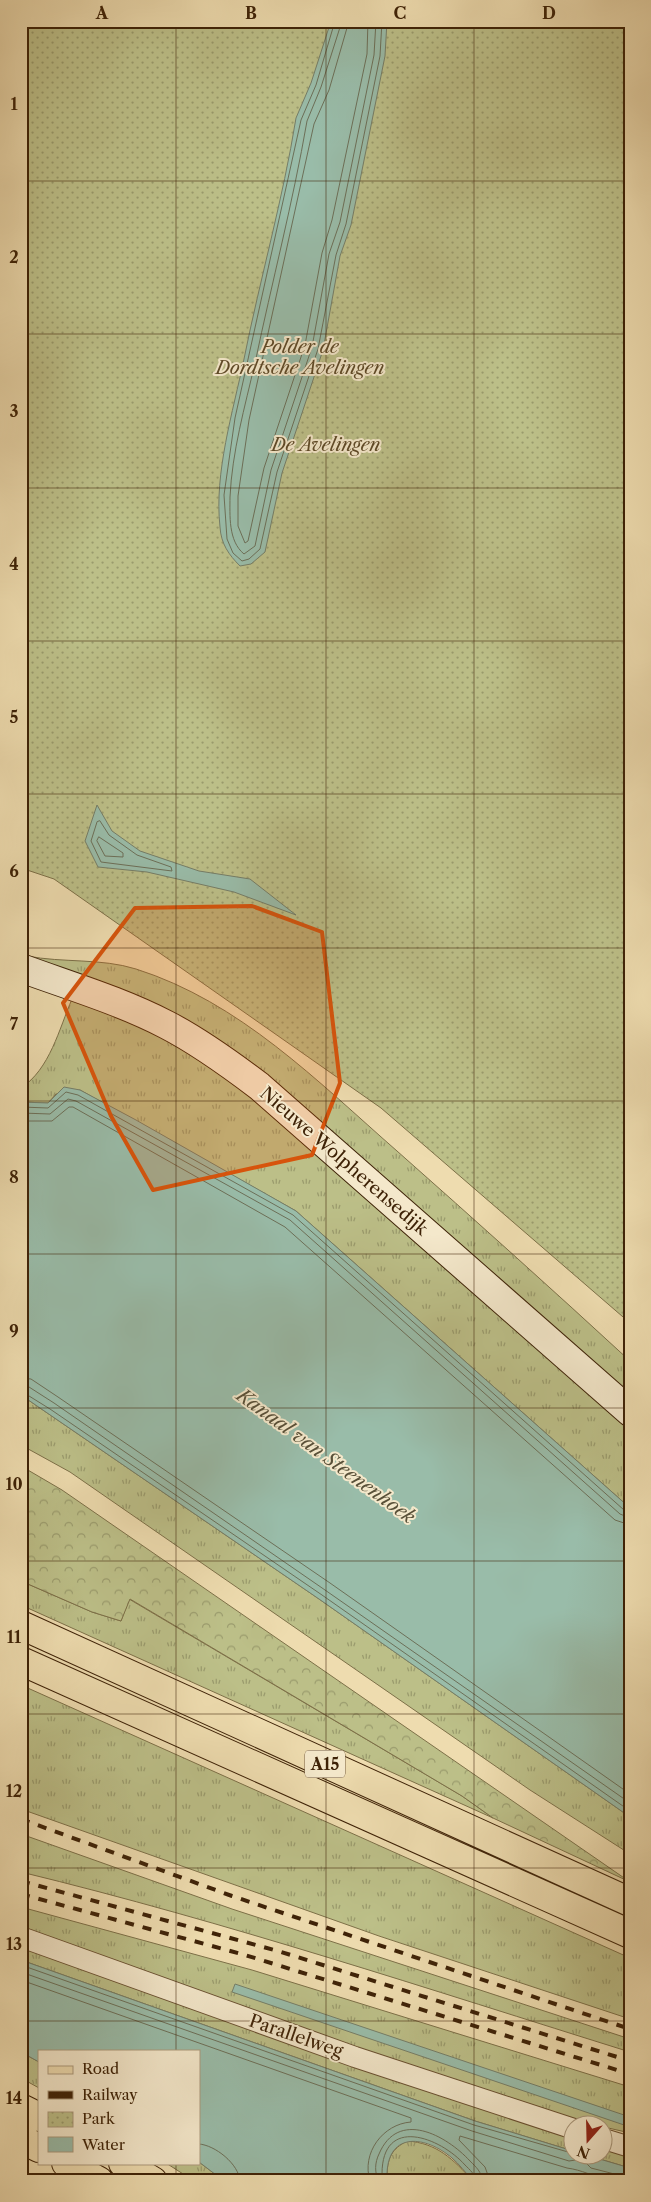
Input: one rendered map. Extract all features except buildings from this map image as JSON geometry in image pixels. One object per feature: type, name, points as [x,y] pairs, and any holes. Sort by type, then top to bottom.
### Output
[{"type":"main road","name":"A15","points":[[21,1625],[630,1902]]},
{"type":"main road","name":"A15","points":[[21,1660],[630,1934]]},
{"type":"main road","points":[[21,2108],[38,2116]]},
{"type":"main road","points":[[21,2139],[38,2148]]},
{"type":"main road","points":[[68,2164],[99,2181]]},
{"type":"main road","points":[[125,2164],[154,2181]]},
{"type":"street","name":"Nieuwe Wolpherensedijk","points":[[21,968],[129,1007],[167,1025],[222,1058],[260,1086],[630,1412]]},
{"type":"street","name":"Parallelweg","points":[[21,1937],[274,2028],[564,2126]]},
{"type":"street","points":[[614,2142],[630,2147]]},
{"type":"highlighted area","points":[[252,906],[322,932],[340,1083],[312,1155],[153,1190],[111,1116],[63,1003],[135,908]]},
{"type":"green space","name":"De Avelingen","points":[[21,21],[630,21],[630,1323],[381,1108],[54,879],[21,868]]},
{"type":"green space","points":[[27,956],[109,963],[136,969],[174,983],[209,1002],[276,1046],[307,1071],[514,1255],[630,1361],[630,1397],[268,1078]]},
{"type":"green space","points":[[72,999],[159,1032],[221,1070],[630,1424],[630,1508],[296,1211],[80,1090],[56,1094],[48,1103],[21,1102],[21,1088],[39,1070],[53,1048]]},
{"type":"green space","points":[[21,1395],[319,1599],[630,1817],[630,1854],[530,1790],[70,1472],[21,1445]]},
{"type":"green space","points":[[21,1466],[62,1490],[630,1882],[493,1818],[462,1796],[130,1599],[121,1621],[92,1612],[21,1581]]},
{"type":"green space","points":[[21,1581],[92,1612],[121,1621],[129,1599],[462,1796],[493,1818],[21,1605]]},
{"type":"green space","points":[[21,1685],[630,1958],[630,2019],[379,1936],[21,1809]]},
{"type":"green space","points":[[21,1834],[232,1909],[630,2039],[630,2052],[251,1934],[21,1872]]},
{"type":"green space","points":[[21,1907],[252,1970],[630,2087],[630,2133],[614,2129],[614,2114],[564,2115],[240,2009],[21,1928]]},
{"type":"green space","points":[[21,1946],[564,2132],[564,2148],[475,2121],[21,1960]]},
{"type":"green space","points":[[21,2052],[38,2061],[38,2087],[21,2078]]},
{"type":"green space","points":[[407,2141],[418,2142],[436,2149],[451,2159],[473,2181],[395,2181],[387,2173],[388,2162],[394,2150]]},
{"type":"green space","points":[[614,2147],[630,2153],[630,2168],[614,2163]]},
{"type":"green space","points":[[200,2163],[224,2181],[194,2181],[168,2164]]},
{"type":"water","points":[[331,21],[387,21],[385,56],[351,225],[340,256],[323,350],[282,473],[265,552],[251,564],[240,566],[226,549],[222,539],[219,506],[222,464],[250,329],[285,179],[296,118],[311,83]]},
{"type":"water","points":[[97,805],[112,831],[140,851],[199,871],[250,879],[296,915],[234,892],[147,872],[98,867],[85,841]]},
{"type":"water","name":"Kanaal van Steenenhoek","points":[[64,1087],[80,1090],[296,1211],[630,1508],[630,1817],[319,1599],[21,1395],[21,1102],[48,1103]]},
{"type":"water","points":[[21,1960],[475,2121],[564,2148],[564,2164],[614,2163],[630,2168],[630,2181],[473,2181],[455,2160],[442,2151],[421,2142],[410,2142],[402,2144],[394,2150],[389,2159],[387,2173],[395,2181],[224,2181],[200,2163],[200,2050],[38,2050],[38,2061],[21,2052]]},
{"type":"water","points":[[235,1984],[630,2117],[630,2127],[614,2122],[614,2114],[592,2114],[232,1992]]},
{"type":"railway","points":[[21,1819],[232,1896],[630,2029]]},
{"type":"railway","points":[[21,1881],[278,1951],[630,2061]]},
{"type":"railway","points":[[21,1894],[245,1955],[630,2074]]},
{"type":"park label","name":"Polder de Dordtsche Avelingen","points":[[300,357]]}]
